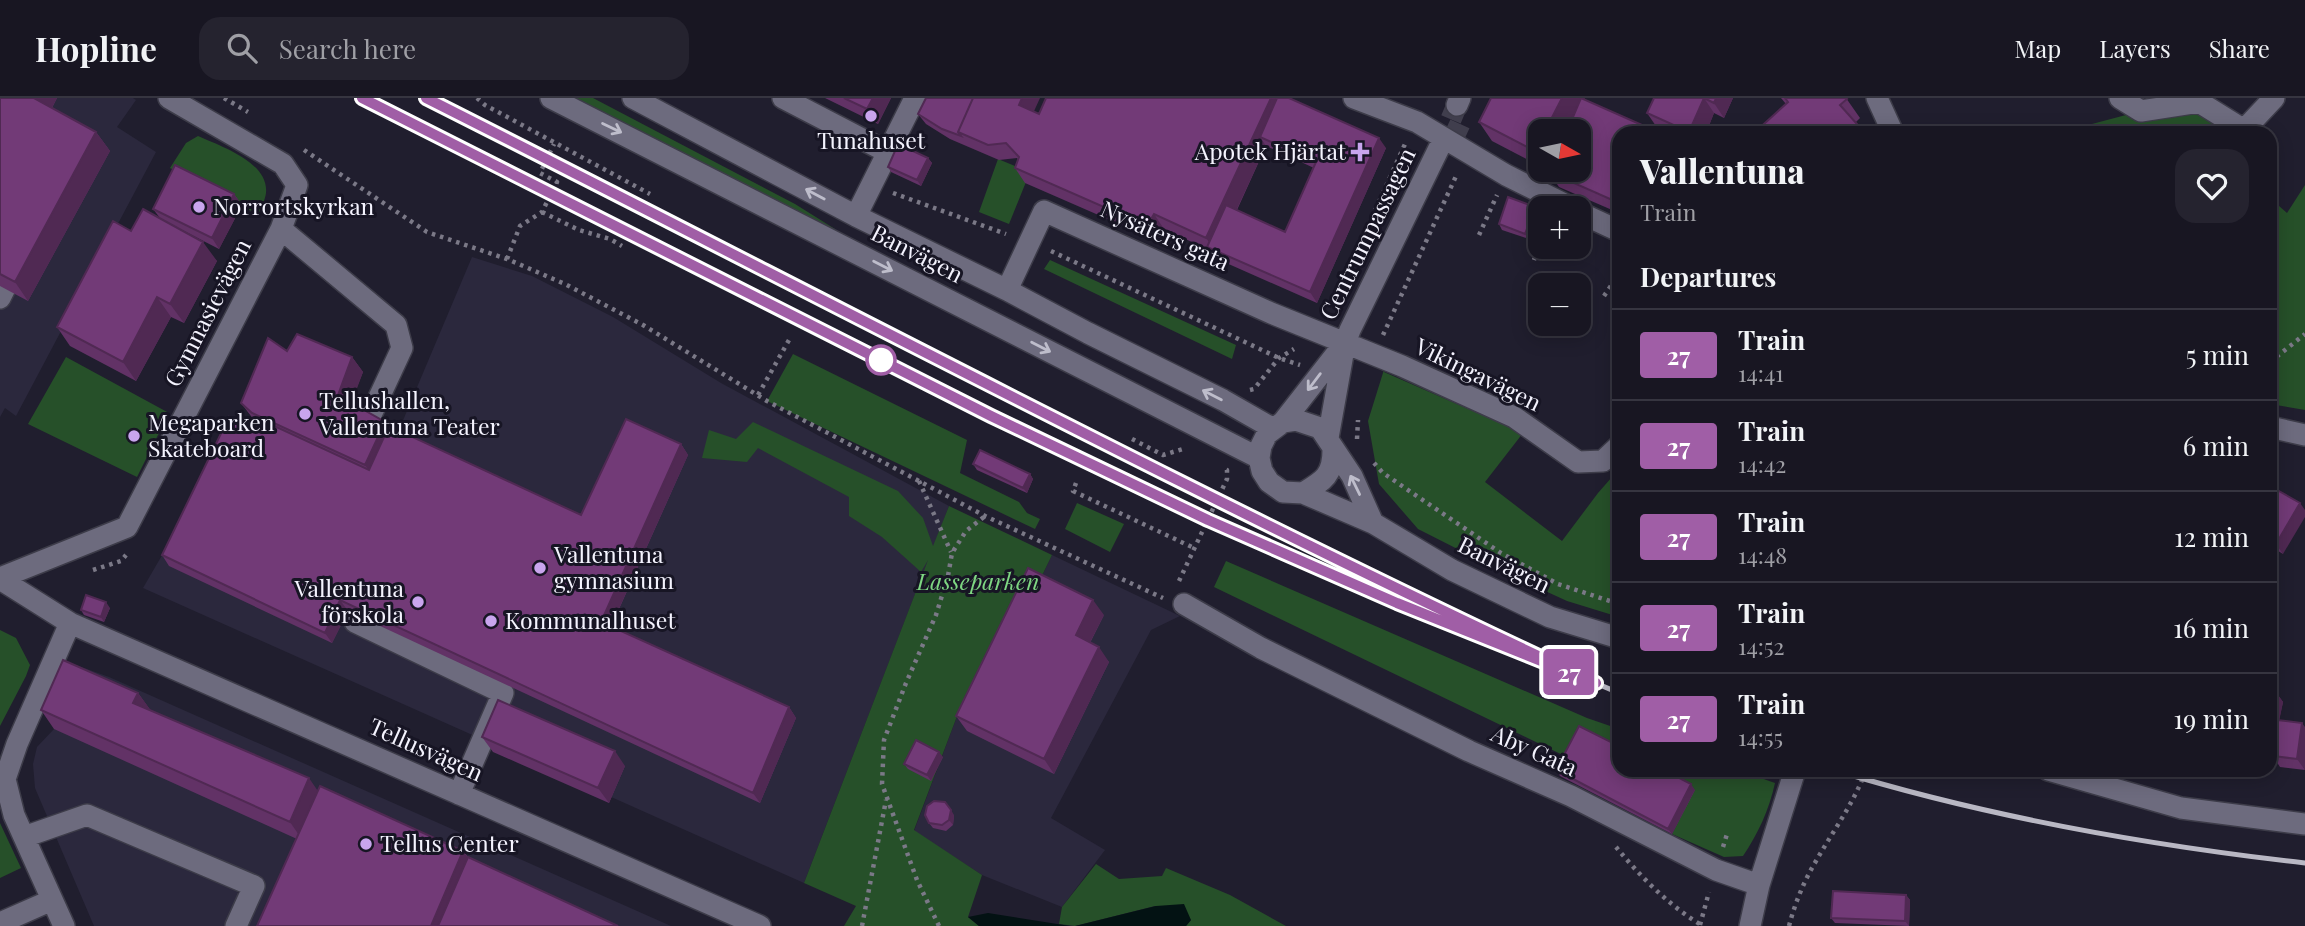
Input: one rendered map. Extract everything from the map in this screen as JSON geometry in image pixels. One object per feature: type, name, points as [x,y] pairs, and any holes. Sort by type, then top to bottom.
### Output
[{"type":"street","name":"Gymnasievägen","points":[[0,578],[127,527],[281,229],[297,185],[283,164],[169,98]]},
{"type":"street","name":"Banvägen","points":[[551,98],[1259,458],[1262,471],[1269,482],[1283,492],[1303,494],[1373,523],[1452,570],[1550,617],[1612,636]]},
{"type":"street","name":"Banvägen","points":[[633,98],[856,216],[1223,400],[1278,425],[1296,420],[1320,428],[1352,476],[1373,523]]},
{"type":"street","points":[[783,98],[889,153]]},
{"type":"street","points":[[856,216],[915,98]]},
{"type":"street","points":[[1354,98],[1417,122],[1506,175],[1548,196]]},
{"type":"street","points":[[1877,98],[1890,126]]},
{"type":"street","points":[[2120,98],[2141,111],[2199,102],[2238,126]]},
{"type":"street","points":[[2248,126],[2274,98]]},
{"type":"street","name":"Centrumpassagen","points":[[1278,425],[1345,343],[1439,148]]},
{"type":"street","name":"Nysäters gata","points":[[1007,290],[1044,211],[1271,313],[1345,343]]},
{"type":"street","points":[[1591,218],[1612,228]]},
{"type":"street","points":[[281,229],[396,325],[402,348],[369,419]]},
{"type":"street","name":"Centrumpassagen","points":[[1330,444],[1345,343]]},
{"type":"street","name":"Vikingavägen","points":[[1345,343],[1514,417],[1578,462],[1603,461],[1612,453]]},
{"type":"street","points":[[1259,458],[1261,446],[1278,425]]},
{"type":"street","points":[[2277,429],[2305,435]]},
{"type":"street","points":[[1303,494],[1324,481],[1333,463],[1330,444]]},
{"type":"street","name":"Tellusvägen","points":[[0,578],[70,623],[760,926]]},
{"type":"street","name":"Aby Gata","points":[[1177,603],[1261,648],[1469,751],[1571,796],[1716,870],[1759,885]]},
{"type":"street","points":[[355,622],[503,692],[459,794]]},
{"type":"street","points":[[64,926],[14,815],[5,779],[16,744],[70,623]]},
{"type":"street","points":[[1750,926],[1759,885],[1793,777]]},
{"type":"street","points":[[2072,777],[2181,808],[2305,824]]},
{"type":"street","points":[[24,837],[87,815],[254,886],[236,926]]},
{"type":"street","points":[[0,923],[52,900]]},
{"type":"path","points":[[224,98],[258,120]]},
{"type":"path","points":[[477,98],[554,144],[650,194]]},
{"type":"path","points":[[1336,296],[1402,149],[1417,122]]},
{"type":"path","points":[[507,259],[520,226],[542,212],[557,182],[540,173],[554,144]]},
{"type":"path","points":[[300,147],[427,232],[507,259],[565,284],[643,325],[758,396],[985,516],[1177,603],[1194,548],[1227,479],[1227,470],[1217,464]]},
{"type":"path","points":[[1374,355],[1459,170],[1472,154]]},
{"type":"path","points":[[1479,236],[1506,175]]},
{"type":"path","points":[[872,185],[1052,251],[1279,358],[1320,373]]},
{"type":"path","points":[[542,212],[622,246]]},
{"type":"path","points":[[1604,296],[1612,284]]},
{"type":"path","points":[[2277,356],[2305,334]]},
{"type":"path","points":[[758,396],[789,340]]},
{"type":"path","points":[[1223,400],[1254,389],[1279,358]]},
{"type":"path","points":[[1357,442],[1359,414]]},
{"type":"path","points":[[1132,439],[1163,455],[1187,447],[1197,452],[1205,430]]},
{"type":"path","points":[[1374,462],[1382,473],[1501,553],[1558,584],[1612,602]]},
{"type":"path","points":[[919,481],[952,553]]},
{"type":"path","points":[[1076,483],[1073,491],[1194,548]]},
{"type":"path","points":[[939,926],[917,880],[882,784],[884,740],[936,615],[952,553],[966,531],[985,516]]},
{"type":"path","points":[[1789,926],[1796,902],[1814,863],[1841,820],[1862,777]]},
{"type":"path","points":[[862,926],[886,797]]},
{"type":"path","points":[[1608,837],[1632,866],[1665,898],[1703,926]]},
{"type":"shaded area","points":[[0,98],[133,98],[136,100],[117,127],[156,152],[16,416],[5,408],[0,417]]},
{"type":"shaded area","name":"Vallentuna gymnasium","points":[[472,257],[532,276],[613,317],[721,383],[949,506],[804,883],[143,588],[236,428],[396,437]]},
{"type":"shaded area","points":[[1052,555],[1180,616],[1151,630],[1051,818],[1105,850],[1062,907],[982,875],[914,831],[959,711],[976,711]]},
{"type":"shaded area","points":[[76,665],[109,677],[671,926],[94,926],[35,788],[33,764],[37,747],[54,729]]},
{"type":"shaded area","points":[[1184,904],[1191,920],[1186,926],[1075,926],[1156,906]]},
{"type":"shaded area","points":[[988,913],[1070,926],[979,926],[968,917]]},
{"type":"green space","points":[[574,98],[593,98],[795,204],[835,229],[830,232]]},
{"type":"green space","points":[[2199,102],[2234,126],[2084,126],[2141,111]]},
{"type":"green space","points":[[198,136],[230,150],[260,172],[266,193],[259,215],[170,168],[186,143]]},
{"type":"green space","points":[[998,159],[1030,172],[1009,224],[979,212]]},
{"type":"green space","points":[[2305,185],[2305,410],[2277,405],[2277,204],[2287,213]]},
{"type":"green space","points":[[1050,260],[1236,345],[1232,359],[1044,269]]},
{"type":"green space","points":[[793,354],[967,440],[960,473],[1019,502],[1027,513],[1040,519],[1035,529],[767,401]]},
{"type":"green space","points":[[66,357],[169,413],[137,477],[28,424]]},
{"type":"green space","points":[[1387,360],[1384,372],[1523,433],[1485,482],[1562,541],[1612,477],[1612,615],[1567,601],[1418,529],[1379,484],[1368,421]]},
{"type":"green space","name":"Lasseparken","points":[[753,422],[898,491],[923,518],[933,546],[949,506],[1052,555],[976,711],[959,711],[914,830],[982,875],[968,917],[979,926],[844,926],[856,906],[804,883],[928,560],[921,572],[882,537],[849,516],[849,497],[758,448],[747,462],[702,458],[709,430],[736,439]]},
{"type":"green space","points":[[1077,503],[1124,524],[1110,552],[1065,529]]},
{"type":"green space","points":[[1226,561],[1612,727],[1612,751],[1569,758],[1214,587]]},
{"type":"green space","points":[[0,630],[16,638],[30,665],[0,726]]},
{"type":"green space","points":[[1670,777],[1758,777],[1775,783],[1770,803],[1743,856],[1724,857],[1672,834],[1694,790]]},
{"type":"green space","points":[[0,823],[21,868],[0,878]]},
{"type":"green space","points":[[1096,864],[1119,879],[1162,876],[1166,868],[1230,895],[1286,926],[1186,926],[1191,920],[1155,906],[1075,926],[1059,924],[1062,907]]},
{"type":"building","points":[[0,98],[34,98],[96,132],[15,282],[0,274]]},
{"type":"building","points":[[844,98],[873,98],[867,109]]},
{"type":"building","points":[[926,98],[973,98],[958,132],[961,136],[942,129],[918,114]]},
{"type":"building","points":[[973,98],[1022,98],[1019,105],[1039,114],[1046,98],[1271,98],[1206,238],[1154,214],[1147,226],[1015,168],[1019,157],[1006,143],[988,145],[958,132]]},
{"type":"building","points":[[1277,98],[1289,98],[1379,138],[1310,292],[1207,247],[1226,205],[1285,232],[1316,162],[1260,137]]},
{"type":"building","points":[[1491,98],[1562,98],[1551,119],[1528,119],[1528,147],[1479,122]]},
{"type":"building","points":[[1581,98],[1644,126],[1612,126],[1612,200],[1572,182],[1591,182],[1591,119],[1572,119]]},
{"type":"building","points":[[1654,98],[1704,98],[1692,126],[1676,126],[1647,113]]},
{"type":"building","points":[[1785,98],[1846,98],[1840,105],[1859,126],[1762,126],[1788,102]]},
{"type":"building","points":[[898,144],[928,158],[917,180],[888,167]]},
{"type":"building","points":[[175,165],[234,194],[212,238],[153,209]]},
{"type":"building","points":[[1508,197],[1528,204],[1528,226],[1525,234],[1499,224]]},
{"type":"building","points":[[143,209],[203,242],[170,304],[157,297],[123,362],[57,327],[113,221],[131,231]]},
{"type":"building","name":"Tellushallen, Vallentuna Teater","points":[[297,334],[352,357],[338,395],[385,422],[365,465],[252,413],[241,403],[268,338],[287,351]]},
{"type":"building","name":"Kommunalhuset","points":[[229,417],[249,428],[255,417],[369,470],[389,426],[581,515],[626,419],[681,444],[601,622],[789,707],[753,793],[340,600],[325,633],[162,555]]},
{"type":"building","points":[[980,450],[1030,474],[1023,488],[973,464]]},
{"type":"building","points":[[2277,490],[2300,503],[2277,542]]},
{"type":"building","points":[[1028,568],[1093,600],[1076,635],[1099,647],[1044,759],[956,716]]},
{"type":"building","points":[[86,595],[106,602],[101,617],[81,610]]},
{"type":"building","points":[[63,660],[138,693],[133,703],[309,778],[290,822],[41,710]]},
{"type":"building","points":[[498,700],[615,751],[598,788],[482,737]]},
{"type":"building","points":[[2277,720],[2302,723],[2297,759],[2277,756]]},
{"type":"building","points":[[1579,726],[1612,742],[1612,777],[1678,777],[1691,784],[1668,829],[1556,770]]},
{"type":"building","points":[[916,740],[939,752],[927,775],[904,764]]},
{"type":"building","name":"Tellus Center","points":[[320,786],[463,851],[431,926],[257,926]]},
{"type":"building","points":[[934,801],[945,802],[951,810],[949,820],[942,825],[929,823],[925,815],[927,806]]},
{"type":"building","points":[[468,857],[618,926],[438,926]]},
{"type":"building","points":[[1833,891],[1906,895],[1905,921],[1831,918]]},
{"type":"tunnel","points":[[1439,148],[1457,105]]},
{"type":"tunnel","points":[[1446,129],[1468,139]]},
{"type":"railway","points":[[361,98],[887,365],[1099,469],[1309,564],[1612,690]]},
{"type":"railway","points":[[426,98],[1218,500],[1445,612]]},
{"type":"railway","points":[[1858,777],[1950,802],[2067,827],[2305,863]]},
{"type":"train","name":"27","points":[[362,98],[991,416],[1208,520],[1397,603],[1596,683],[1452,616],[1218,500],[426,98]]},
{"type":"place","name":"Tunahuset","points":[[871,116]]},
{"type":"place","name":"Apotek Hjärtat","points":[[1360,152]]},
{"type":"place","name":"Norrortskyrkan","points":[[199,207]]},
{"type":"place","name":"Tellushallen, Vallentuna Teater","points":[[305,414]]},
{"type":"place","name":"Megaparken Skateboard","points":[[134,436]]},
{"type":"place","name":"Vallentuna gymnasium","points":[[540,568]]},
{"type":"place","name":"Vallentuna förskola","points":[[418,602]]},
{"type":"place","name":"Kommunalhuset","points":[[491,621]]},
{"type":"place","name":"Tellus Center","points":[[366,844]]}]
